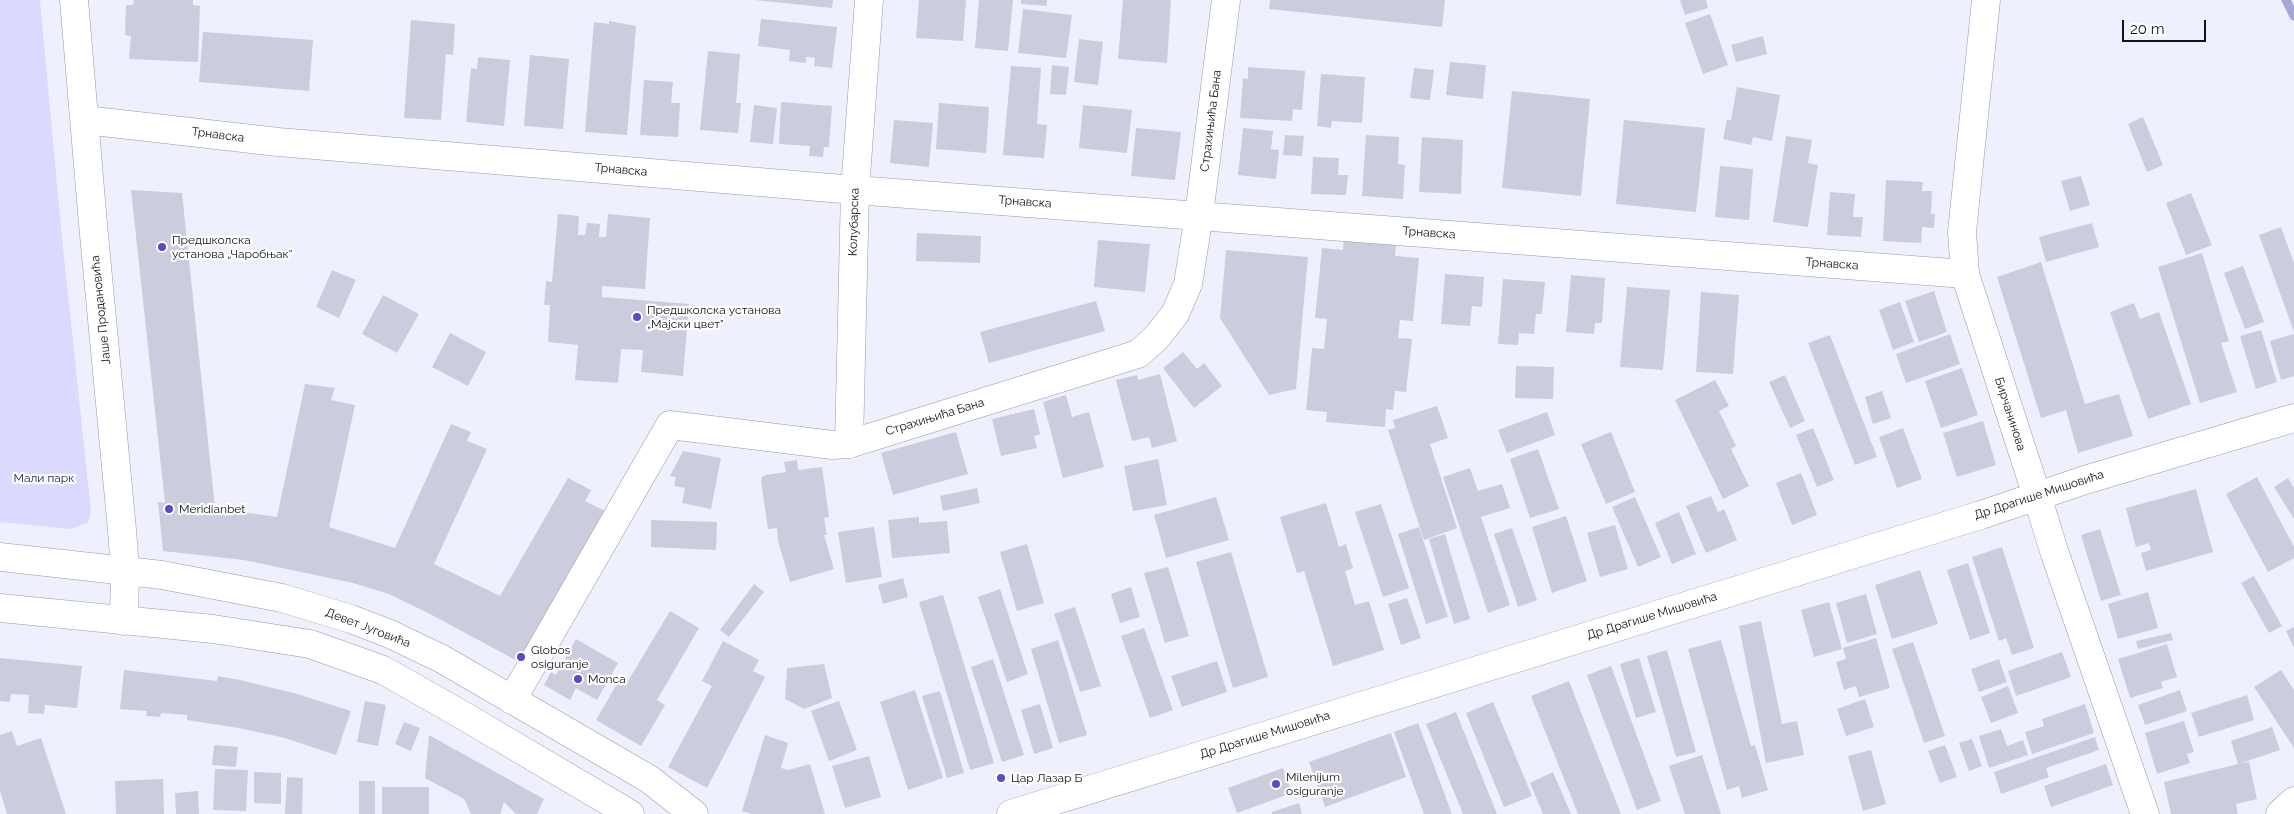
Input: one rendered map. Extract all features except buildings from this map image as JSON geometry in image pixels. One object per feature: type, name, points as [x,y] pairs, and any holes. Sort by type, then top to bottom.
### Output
[{"type":"street","name":"Јаше Продановића","points":[[74,0],[125,570],[124,621]]},
{"type":"street","name":"Колубарска","points":[[849,444],[855,190],[868,0]]},
{"type":"street","name":"Страхињића Бана","points":[[512,700],[630,499],[670,425],[833,445],[849,444],[1138,354],[1156,338],[1175,314],[1188,284],[1200,215],[1226,0]]},
{"type":"street","name":"Бирчанинова","points":[[1986,0],[1962,232],[1965,274],[2055,554],[2144,814]]},
{"type":"street","name":"Трнавска","points":[[85,120],[278,142],[855,190],[1965,274]]},
{"type":"street","name":"Др Драгише Мишовића","points":[[1011,814],[2294,418]]},
{"type":"street","name":"Девет Југовића","points":[[0,557],[125,570],[282,598],[351,619],[390,634],[442,659],[649,780],[694,814]]},
{"type":"street","points":[[0,608],[265,636],[310,644],[359,660],[383,670],[464,716],[630,814]]},
{"type":"street","points":[[2280,814],[2294,802]]},
{"type":"green space","name":"Мали парк","points":[[0,0],[40,0],[61,228],[91,512],[88,522],[71,529],[0,522]]},
{"type":"waterway","points":[[2286,0],[2294,16]]},
{"type":"place","name":"Предшколска установа „Чаробњак”","points":[[162,247]]},
{"type":"place","name":"Предшколска установа „Мајски цвет”","points":[[637,317]]},
{"type":"place","name":"Meridianbet","points":[[169,509]]},
{"type":"place","name":"Globos osiguranje","points":[[521,657]]},
{"type":"place","name":"Monca","points":[[578,679]]},
{"type":"place","name":"Цар Лазар Б","points":[[1001,778]]},
{"type":"place","name":"Milenijum osiguranje","points":[[1276,784]]}]
